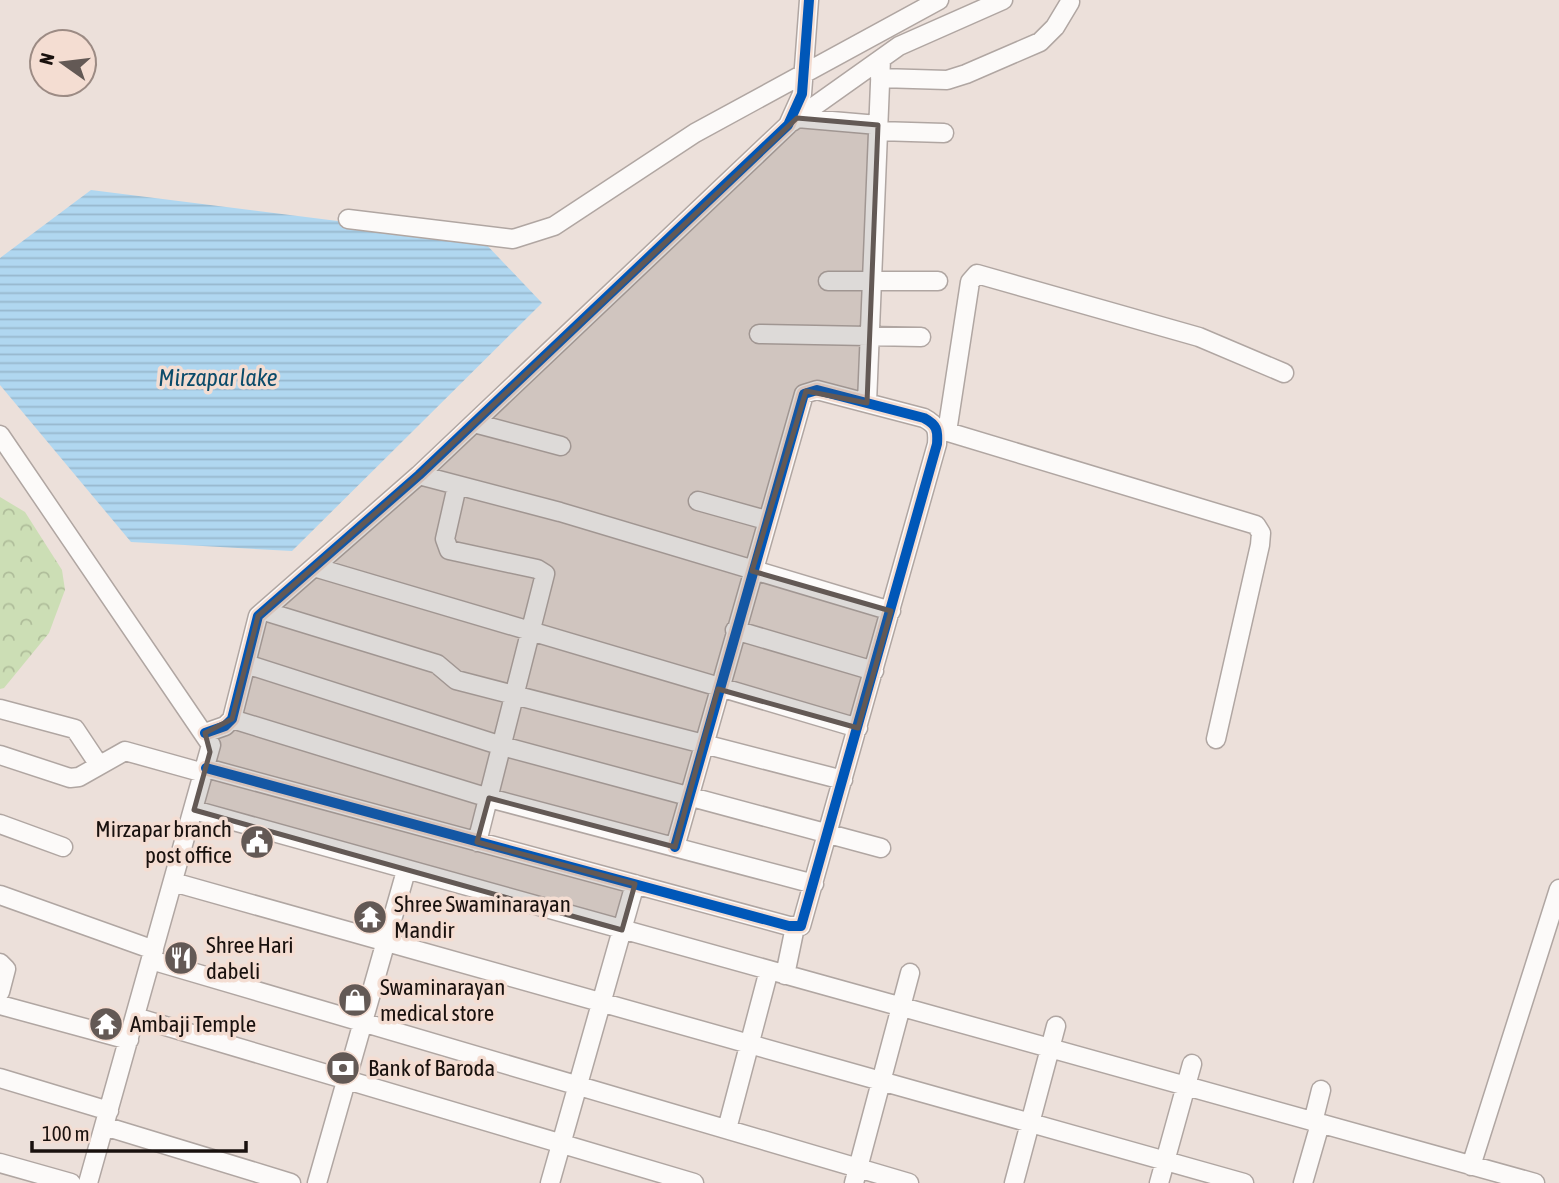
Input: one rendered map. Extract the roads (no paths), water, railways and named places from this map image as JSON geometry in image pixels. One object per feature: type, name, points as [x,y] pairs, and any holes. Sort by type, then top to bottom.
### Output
[{"type":"street","points":[[793,121],[802,94],[805,72],[809,0]]},
{"type":"street","points":[[348,219],[492,238],[513,239],[534,233],[574,215],[695,133],[939,0]]},
{"type":"street","points":[[205,733],[225,726],[232,719],[255,622],[264,611],[419,475],[793,121],[881,59],[933,29],[1003,0]]},
{"type":"street","points":[[880,78],[947,80],[966,74],[1040,42],[1049,35],[1070,2]]},
{"type":"street","points":[[867,403],[881,59]]},
{"type":"street","points":[[793,121],[944,133]]},
{"type":"street","points":[[727,1129],[749,1044],[795,927],[804,922],[942,431],[970,282],[977,274],[1199,337],[1284,373]]},
{"type":"street","points":[[828,281],[938,281]]},
{"type":"street","points":[[759,334],[921,337]]},
{"type":"street","points":[[675,847],[702,743],[804,394],[817,390],[924,418],[942,431],[1256,525],[1261,533],[1261,545],[1216,739]]},
{"type":"street","points":[[474,423],[561,446]]},
{"type":"street","points":[[0,435],[211,745],[88,1183]]},
{"type":"street","points":[[419,475],[560,512],[891,611]]},
{"type":"street","points":[[457,486],[445,539],[449,550],[537,569],[545,575],[477,842]]},
{"type":"street","points":[[698,501],[766,520]]},
{"type":"street","points":[[314,567],[718,689],[858,728]]},
{"type":"street","points":[[264,611],[437,664],[451,678],[843,780]]},
{"type":"street","points":[[735,630],[874,671]]},
{"type":"street","points":[[246,664],[502,746],[881,848]]},
{"type":"street","points":[[0,709],[75,729],[99,765]]},
{"type":"street","points":[[232,719],[489,798],[814,884]]},
{"type":"street","points":[[0,755],[70,778],[79,777],[119,753],[132,751],[795,927]]},
{"type":"street","points":[[194,810],[1535,1183]]},
{"type":"street","points":[[0,824],[63,847]]},
{"type":"street","points":[[317,1183],[406,871]]},
{"type":"street","points":[[173,882],[1244,1183]]},
{"type":"street","points":[[550,1183],[635,884]]},
{"type":"street","points":[[1471,1166],[1559,889]]},
{"type":"street","points":[[0,895],[153,955],[727,1129],[856,1175],[909,1183]]},
{"type":"street","points":[[0,963],[6,968],[7,975],[0,992]]},
{"type":"street","points":[[856,1175],[910,973]]},
{"type":"street","points":[[0,1005],[129,1040]]},
{"type":"street","points":[[135,1017],[694,1183]]},
{"type":"street","points":[[1014,1183],[1056,1026]]},
{"type":"street","points":[[1159,1183],[1192,1064]]},
{"type":"street","points":[[0,1078],[106,1119],[291,1183]]},
{"type":"street","points":[[1303,1183],[1317,1123],[1321,1090]]},
{"type":"street","points":[[0,1163],[71,1183]]},
{"type":"water","name":"Mirzapar lake","points":[[91,190],[481,239],[542,303],[292,551],[131,542],[0,385],[0,258]]},
{"type":"place","name":"Mirzapar branch post office","points":[[257,842]]},
{"type":"place","name":"Shree Swaminarayan Mandir","points":[[370,917]]},
{"type":"place","name":"Shree Hari dabeli","points":[[181,958]]},
{"type":"place","name":"Swaminarayan medical store","points":[[355,1000]]},
{"type":"place","name":"Ambaji Temple","points":[[106,1024]]},
{"type":"place","name":"Bank of Baroda","points":[[343,1068]]}]
